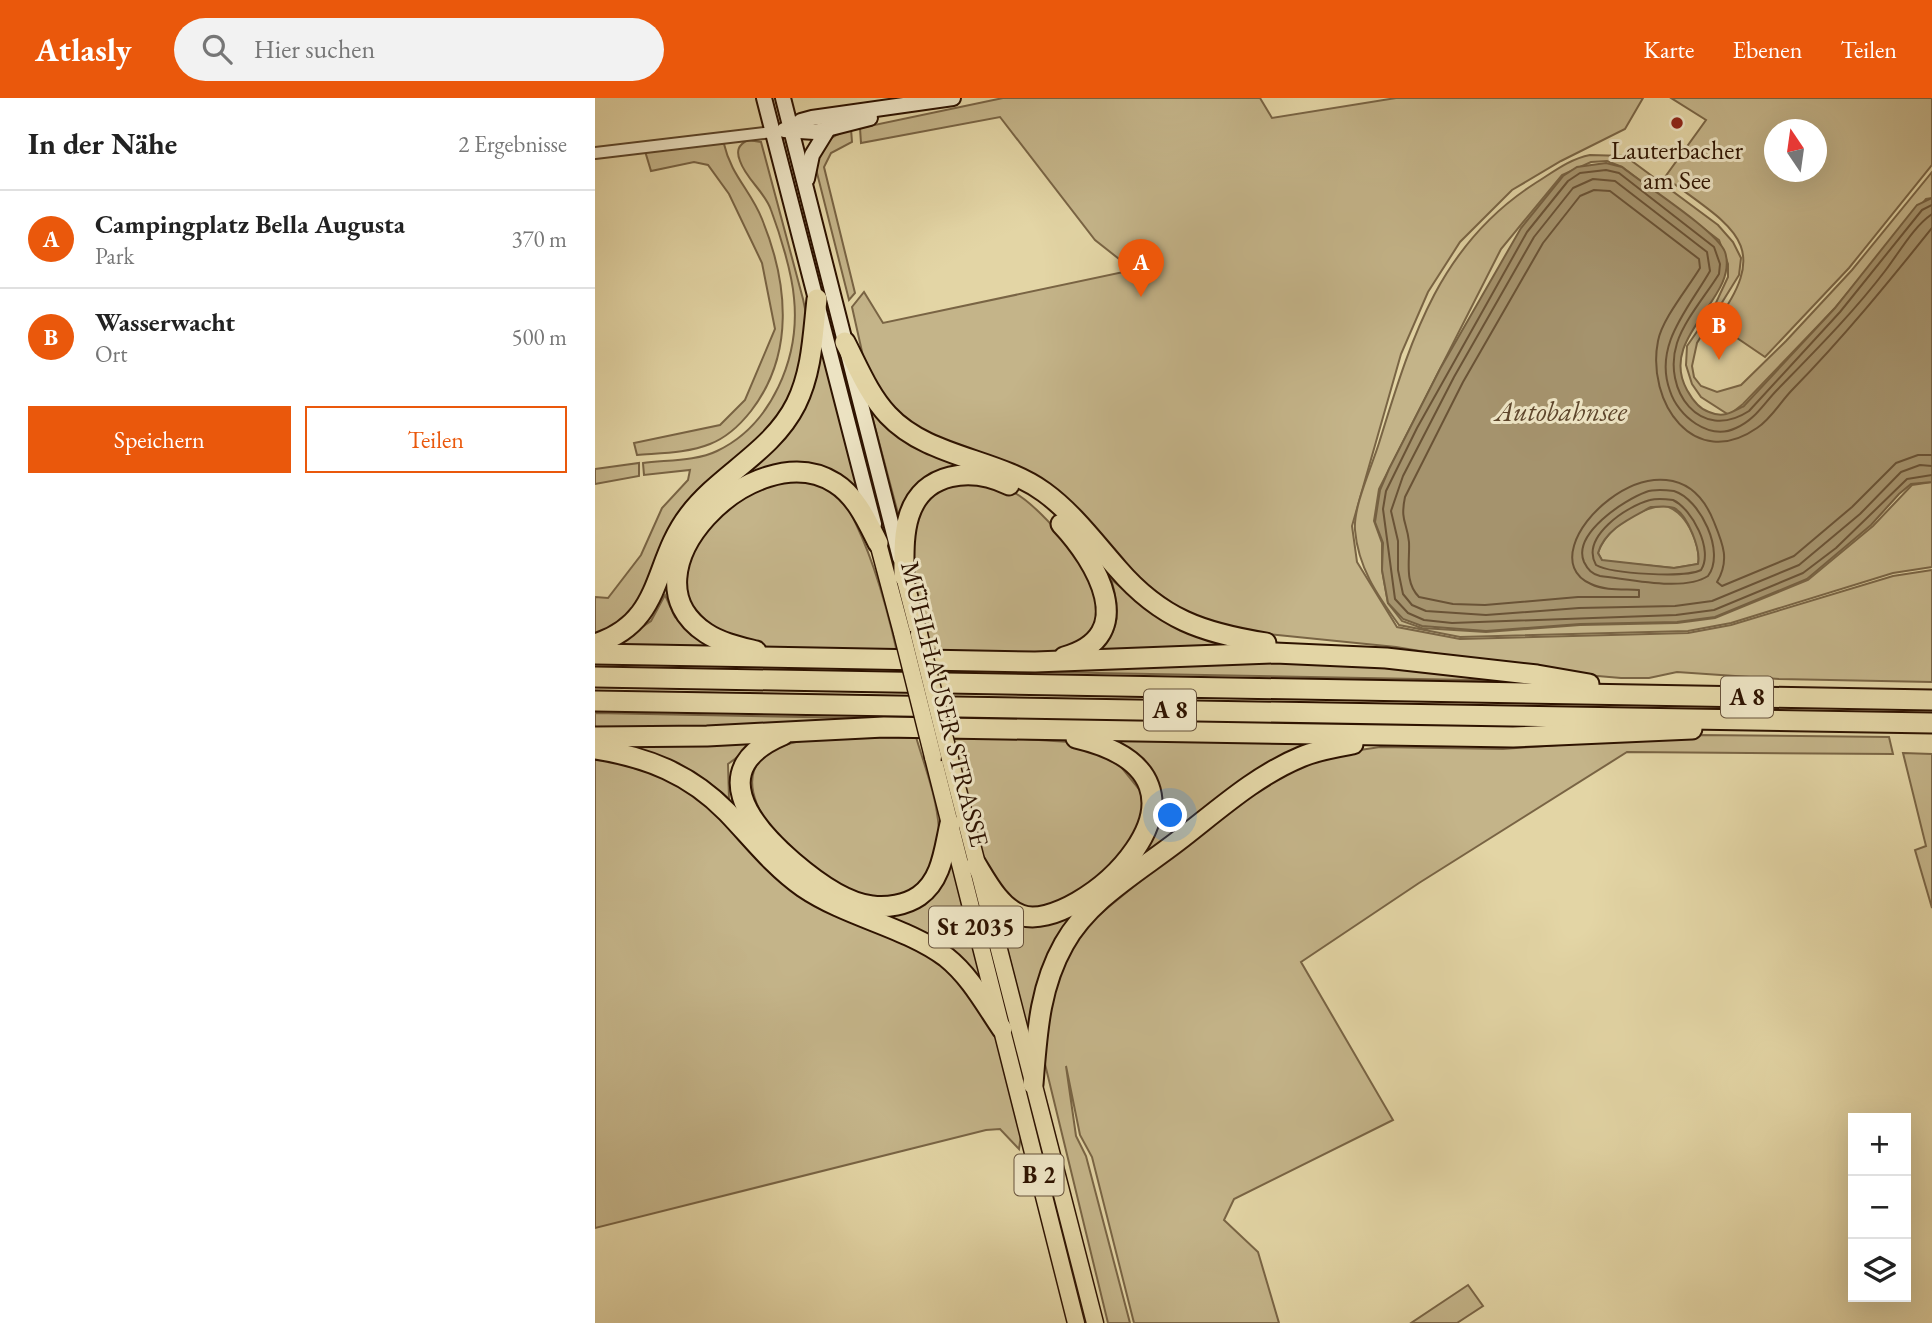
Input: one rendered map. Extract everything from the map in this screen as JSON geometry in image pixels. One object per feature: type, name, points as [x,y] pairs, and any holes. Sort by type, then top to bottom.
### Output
[{"type":"highway","points":[[595,645],[617,635],[642,613],[657,587],[671,545],[688,516],[760,451],[790,414],[809,366],[817,299]]},
{"type":"highway","points":[[845,342],[876,400],[899,425],[926,441],[1003,468],[1041,490],[1071,516],[1137,588],[1175,619],[1220,635],[1332,655],[1537,675],[1644,695]]},
{"type":"highway","points":[[792,658],[717,639],[700,629],[690,618],[680,599],[678,578],[682,555],[696,529],[720,502],[741,488],[768,477],[806,474],[824,477],[849,494],[879,542]]},
{"type":"highway","points":[[904,576],[908,519],[917,500],[939,481],[958,474],[979,474],[1006,483],[1027,496],[1050,513],[1077,542],[1099,579],[1107,602],[1105,625],[1089,647],[1069,656],[1035,662]]},
{"type":"highway","points":[[595,654],[1035,662],[1210,653],[1332,655]]},
{"type":"highway","name":"A 8","points":[[595,677],[1932,700]]},
{"type":"highway","name":"A 8","points":[[595,701],[1932,723]]},
{"type":"highway","points":[[595,737],[707,736],[884,727],[1392,737],[1565,737],[1697,728],[1745,719]]},
{"type":"highway","points":[[800,730],[772,740],[752,754],[742,768],[740,790],[743,804],[762,833],[810,876],[857,902],[871,906],[902,904],[918,897],[938,873],[950,824]]},
{"type":"highway","points":[[976,864],[1010,910],[1032,918],[1048,917],[1078,901],[1115,871],[1138,846],[1148,828],[1152,811],[1150,789],[1141,771],[1128,757],[1094,742],[1030,730]]},
{"type":"highway","points":[[1033,1084],[1039,1015],[1047,982],[1065,942],[1089,912],[1223,804],[1267,775],[1302,756],[1392,737]]},
{"type":"highway","points":[[595,748],[647,761],[683,776],[727,812],[774,864],[802,886],[832,905],[918,941],[947,958],[970,981],[1002,1029]]},
{"type":"main road","name":"MÜHLHAUSER STRASSE","points":[[764,98],[1076,1323]]},
{"type":"main road","name":"MÜHLHAUSER STRASSE","points":[[783,98],[1095,1323]]},
{"type":"main road","points":[[791,129],[801,121],[812,118],[953,98]]},
{"type":"main road","points":[[773,132],[828,129],[904,107]]},
{"type":"main road","points":[[806,188],[811,155],[828,129]]},
{"type":"street","points":[[595,153],[773,132]]},
{"type":"shaded area","points":[[1003,98],[1260,98],[1272,118],[1396,98],[1643,98],[1625,129],[1561,161],[1512,190],[1460,242],[1428,292],[1401,354],[1352,526],[1357,562],[1397,627],[1460,639],[1688,633],[1731,625],[1893,576],[1932,570],[1932,682],[1779,679],[1677,672],[1649,678],[1621,678],[1539,671],[1396,647],[1239,631],[1203,620],[1173,604],[1133,574],[1076,511],[920,431],[892,409],[865,365],[852,307],[864,292],[883,323],[1133,270],[1095,240],[1000,117],[861,143],[860,128]]},
{"type":"shaded area","points":[[1671,98],[1932,98],[1932,165],[1849,268],[1765,357],[1715,323],[1733,295],[1742,273],[1743,254],[1737,238],[1725,223],[1665,177],[1706,120]]},
{"type":"shaded area","points":[[851,129],[852,142],[831,153],[824,167],[855,293],[849,300],[815,165],[819,151],[827,141]]},
{"type":"shaded area","points":[[713,140],[724,144],[731,165],[757,209],[771,243],[782,293],[781,342],[765,389],[738,426],[722,438],[693,449],[637,455],[634,443],[720,425],[745,400],[775,329],[762,263],[729,194],[708,165],[694,162],[651,171],[645,151]]},
{"type":"shaded area","points":[[748,140],[761,142],[803,299],[808,323],[807,344],[787,409],[639,608],[595,639],[595,597],[608,598],[641,555],[662,508],[688,480],[690,470],[644,475],[643,463],[700,457],[717,451],[736,439],[767,407],[787,365],[795,320],[793,288],[771,210],[743,168],[739,157],[740,146]]},
{"type":"shaded area","points":[[1590,155],[1625,156],[1718,225],[1733,242],[1741,258],[1739,275],[1697,343],[1692,366],[1694,377],[1701,386],[1717,392],[1741,385],[1786,341],[1852,270],[1932,172],[1932,198],[1926,199],[1835,308],[1743,404],[1729,415],[1701,397],[1692,384],[1686,365],[1687,346],[1714,307],[1728,277],[1728,264],[1719,240],[1622,167],[1607,161],[1591,162],[1562,175],[1501,249],[1379,489],[1374,521],[1382,543],[1382,570],[1388,603],[1402,621],[1422,628],[1486,632],[1580,625],[1677,623],[1715,618],[1808,580],[1873,526],[1912,485],[1932,482],[1932,567],[1893,573],[1731,623],[1688,631],[1460,637],[1399,625],[1376,592],[1364,568],[1357,543],[1355,521],[1364,486],[1417,332],[1451,266],[1474,236],[1501,209],[1534,184],[1568,163]]},
{"type":"shaded area","points":[[820,344],[864,507],[826,471],[721,492],[763,455]]},
{"type":"shaded area","points":[[867,397],[972,464],[944,471],[925,480],[912,495],[900,521]]},
{"type":"shaded area","points":[[639,463],[639,476],[595,484],[595,469]]},
{"type":"shaded area","points":[[797,479],[838,490],[849,509],[874,568],[897,652],[802,651],[753,645],[732,639],[715,629],[685,597],[686,555],[700,532],[757,487]]},
{"type":"shaded area","points":[[959,481],[1000,488],[1023,498],[1048,521],[1086,566],[1101,593],[1099,622],[1071,650],[1045,653],[932,651],[913,570],[913,527],[919,509],[930,495]]},
{"type":"shaded area","points":[[1663,506],[1678,513],[1690,528],[1699,556],[1698,564],[1674,568],[1602,561],[1598,553],[1615,528],[1634,515]]},
{"type":"shaded area","points":[[1111,579],[1139,603],[1244,646],[1099,652],[1111,635],[1117,618]]},
{"type":"shaded area","points":[[665,595],[675,617],[720,651],[608,650],[651,621]]},
{"type":"shaded area","points":[[1330,660],[1531,681],[936,670],[935,665]]},
{"type":"shaded area","points":[[595,713],[914,719],[595,735]]},
{"type":"shaded area","points":[[1697,735],[1889,737],[1893,754],[1627,752],[1419,883],[1301,962],[1393,1120],[1234,1199],[1224,1220],[1258,1252],[1279,1323],[1134,1323],[1092,1157],[1080,1135],[1066,1066],[1076,1136],[1086,1156],[1130,1323],[1108,1323],[1044,1060],[1054,985],[1063,963],[1084,927],[1230,808],[1298,767],[1340,753],[1380,747],[1503,749]]},
{"type":"shaded area","points":[[1097,736],[1341,738],[1118,880],[1155,827],[1127,750]]},
{"type":"shaded area","points":[[916,737],[933,794],[939,842],[926,875],[904,897],[874,900],[839,887],[804,864],[775,835],[757,803],[753,774],[770,752],[785,745],[821,738]]},
{"type":"shaded area","points":[[995,737],[1069,742],[1109,752],[1147,799],[1132,846],[1079,893],[1026,913],[989,876],[961,786],[954,739]]},
{"type":"shaded area","points":[[758,742],[728,764],[729,799],[702,778],[677,764],[617,746]]},
{"type":"shaded area","points":[[1903,753],[1932,754],[1932,908],[1915,850],[1926,846]]},
{"type":"shaded area","points":[[595,756],[686,784],[948,963],[996,1030],[1021,1135],[1019,1149],[1000,1129],[986,1130],[595,1228]]},
{"type":"shaded area","points":[[952,848],[990,994],[868,913],[917,904]]},
{"type":"shaded area","points":[[995,901],[1041,921],[1060,918],[1087,904],[1031,1043]]},
{"type":"shaded area","points":[[1468,1285],[1483,1306],[1457,1323],[1411,1323]]},
{"type":"water","name":"Autobahnsee","points":[[1606,163],[1622,167],[1694,220],[1725,252],[1726,269],[1721,285],[1682,352],[1681,370],[1687,390],[1696,403],[1705,411],[1719,415],[1731,413],[1744,406],[1835,308],[1917,205],[1932,198],[1932,482],[1911,484],[1871,525],[1807,579],[1715,617],[1677,622],[1580,624],[1486,631],[1422,626],[1403,619],[1388,603],[1382,570],[1383,543],[1375,522],[1380,490],[1440,369],[1521,228],[1563,176],[1577,167]],"holes":[[[1651,507],[1674,508],[1684,518],[1695,542],[1698,564],[1674,568],[1602,560],[1598,553],[1606,537],[1627,520]]]},
{"type":"place","name":"Lauterbacher am See","points":[[1677,123]]},
{"type":"place","name":"Campingplatz Bella Augusta","points":[[1141,297]]},
{"type":"place","name":"Wasserwacht","points":[[1719,360]]}]
